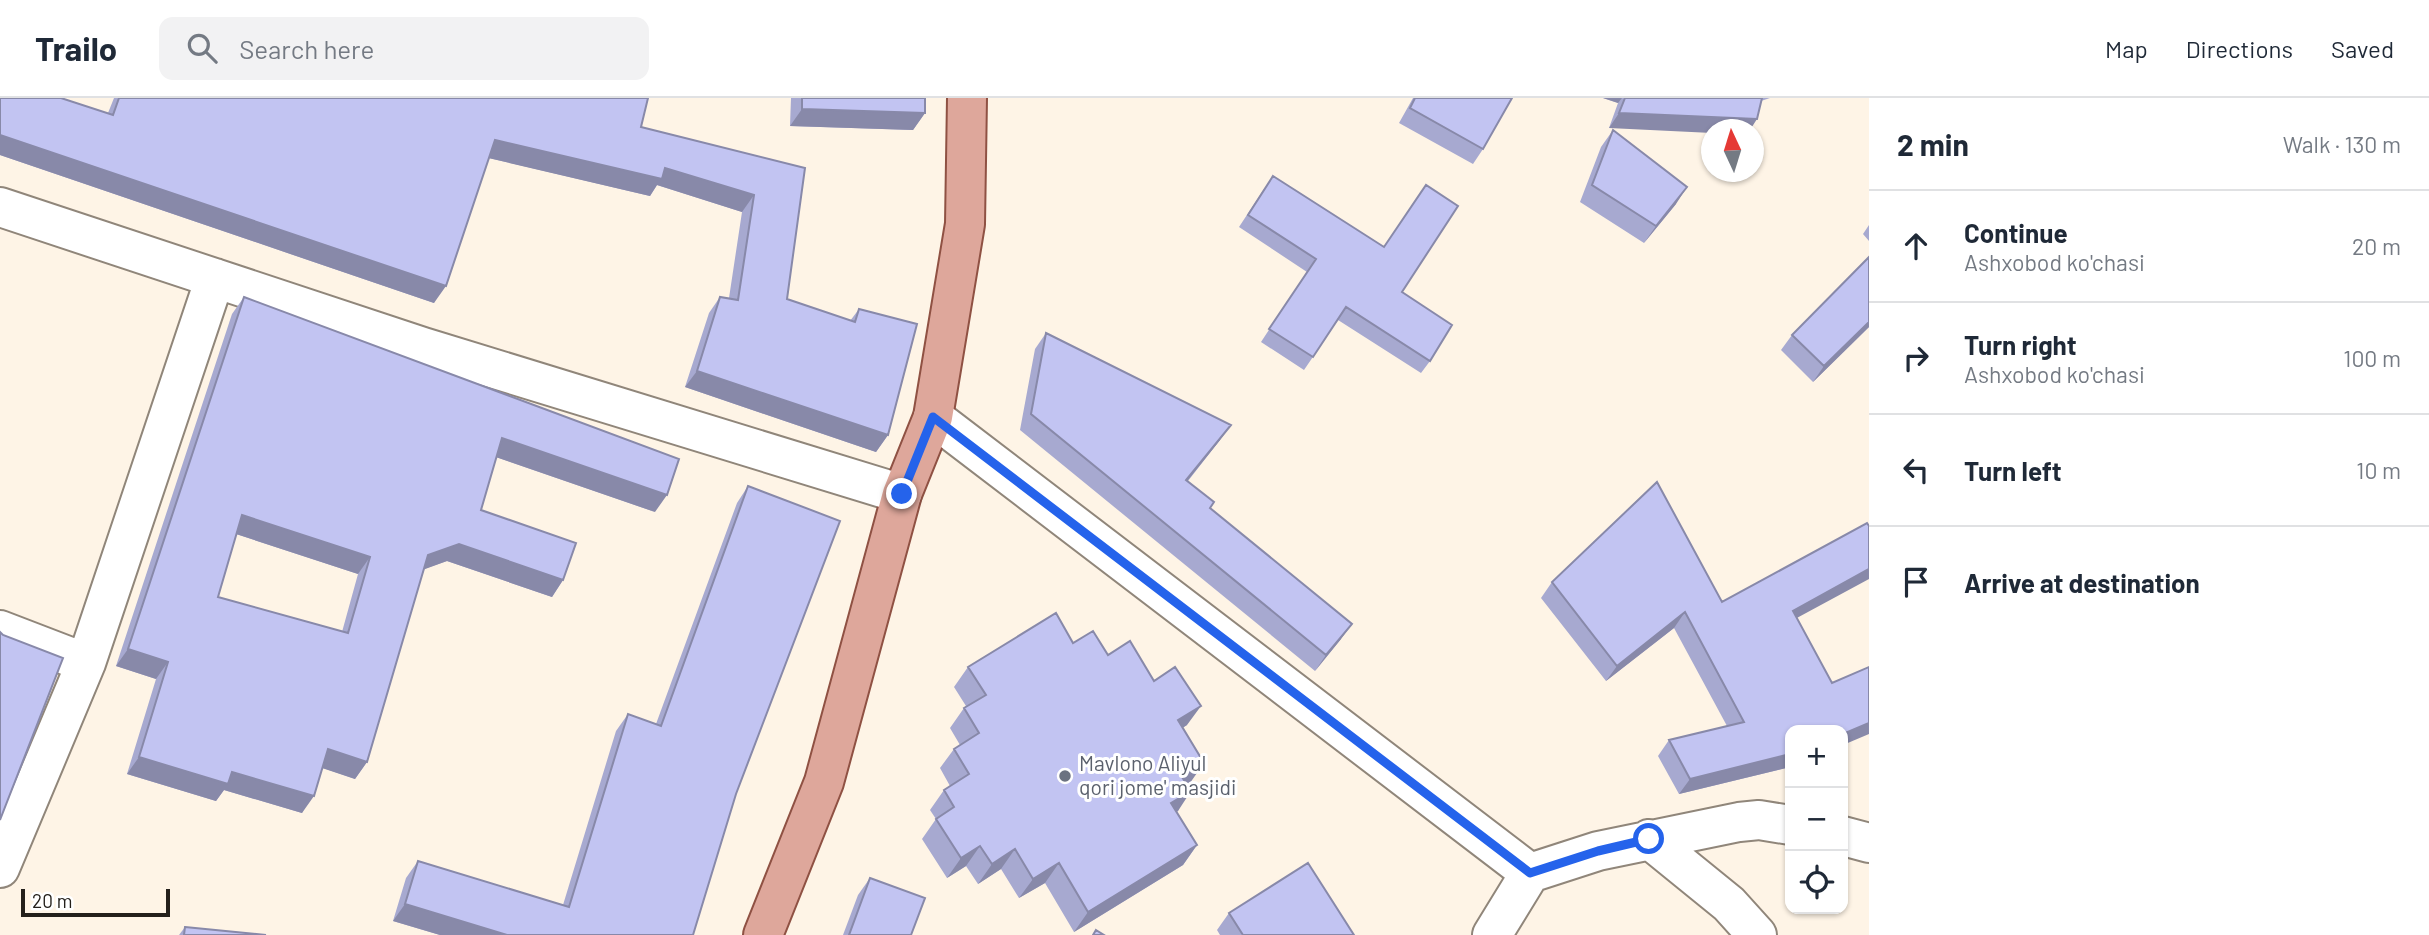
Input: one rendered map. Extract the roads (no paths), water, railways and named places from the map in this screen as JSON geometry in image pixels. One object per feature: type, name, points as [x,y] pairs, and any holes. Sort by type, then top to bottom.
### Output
[{"type":"main road","points":[[763,935],[824,782],[902,494],[933,417],[965,224],[967,98]]},
{"type":"street","points":[[0,207],[423,347],[902,494]]},
{"type":"street","points":[[0,868],[86,663],[215,278]]},
{"type":"street","points":[[933,417],[1530,873]]},
{"type":"street","points":[[0,630],[86,663]]},
{"type":"street","points":[[1492,935],[1530,873],[1598,851],[1649,839],[1759,820],[1785,824]]},
{"type":"street","points":[[1848,837],[1869,843]]},
{"type":"street","points":[[1649,839],[1729,904],[1757,935]]},
{"type":"place","name":"Mavlono Aliyul qori jome' masjidi","points":[[1065,776]]}]
